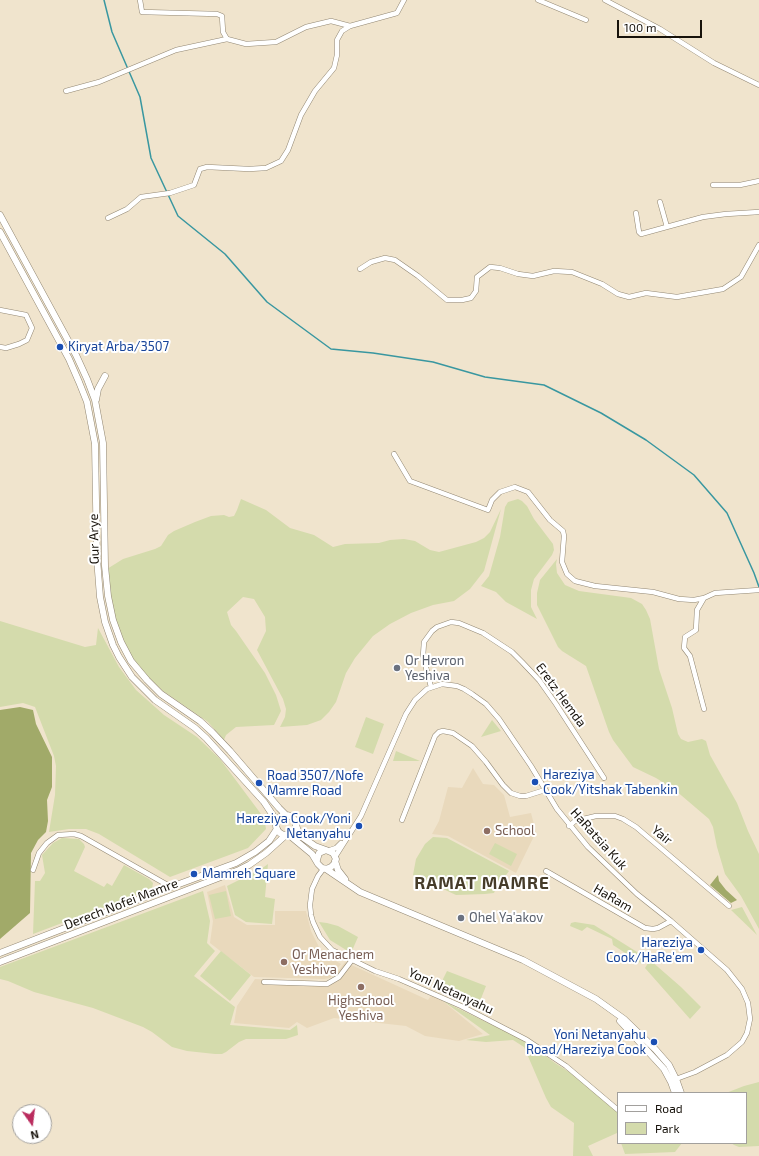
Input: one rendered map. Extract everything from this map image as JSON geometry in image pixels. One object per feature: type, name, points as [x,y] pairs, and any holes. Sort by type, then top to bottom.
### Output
[{"type":"main road","name":"Gur Arye","points":[[0,215],[76,355],[96,404],[103,443],[105,566],[108,596],[113,620],[123,647],[139,672],[161,694],[200,721],[212,732],[287,816]]},
{"type":"main road","name":"Gur Arye","points":[[0,232],[69,359],[80,382],[87,402],[95,444],[97,558],[100,597],[105,622],[113,645],[132,677],[155,700],[195,728],[206,738],[264,802],[274,817],[276,827]]},
{"type":"main road","points":[[96,404],[98,389],[106,376]]},
{"type":"main road","points":[[353,888],[338,870],[333,853],[315,846],[298,834],[293,819],[287,816],[281,816],[279,818],[276,827],[280,834],[287,835],[312,854],[317,862],[325,869],[353,888],[375,899],[523,960],[579,990],[608,1008],[624,1019],[669,1065],[681,1092]]},
{"type":"main road","points":[[287,835],[294,831],[296,825]]},
{"type":"main road","name":"Derech Nofei Mamre","points":[[0,953],[236,863],[255,852],[269,841],[276,827]]},
{"type":"main road","name":"Derech Nofei Mamre","points":[[0,962],[239,870],[250,865],[287,835]]},
{"type":"main road","points":[[317,862],[319,853],[328,850]]},
{"type":"main road","points":[[325,869],[333,866],[335,859]]},
{"type":"main road","points":[[608,1008],[664,1069],[675,1092]]},
{"type":"street","points":[[140,0],[142,12],[217,14],[222,16],[223,32],[226,39]]},
{"type":"street","points":[[108,218],[127,209],[141,197],[170,193],[194,185],[200,169],[207,167],[249,170],[266,168],[281,161],[288,150],[301,115],[315,91],[334,68],[338,55],[337,40],[342,31],[350,26],[397,12],[404,0]]},
{"type":"street","points":[[538,0],[586,20]]},
{"type":"street","points":[[605,0],[660,29],[714,63],[759,85]]},
{"type":"street","points":[[66,91],[99,82],[176,50],[226,39],[246,44],[276,42],[306,27],[331,21],[350,26]]},
{"type":"street","points":[[712,185],[740,184],[759,181]]},
{"type":"street","points":[[660,202],[667,227]]},
{"type":"street","points":[[636,213],[638,232],[641,234],[703,217],[759,212]]},
{"type":"street","points":[[360,269],[371,262],[385,258],[395,260],[418,276],[447,300],[462,300],[471,298],[476,291],[477,277],[490,267],[533,276],[554,271],[572,272],[602,284],[618,294],[630,297],[646,293],[676,297],[724,289],[741,277],[759,245]]},
{"type":"street","points":[[0,310],[26,315],[32,328],[27,340],[6,348],[0,347]]},
{"type":"street","points":[[394,454],[410,481],[488,510],[492,500],[500,492],[515,488],[528,492],[550,520],[563,531],[562,562],[567,574],[576,581],[595,586],[653,592],[679,599],[694,600],[704,598],[715,593],[759,590]]},
{"type":"street","points":[[704,598],[697,610],[696,630],[685,637],[684,648],[690,656],[704,709]]},
{"type":"street","name":"Eretz Hemda","points":[[431,687],[423,656],[424,642],[432,631],[437,627],[451,622],[464,625],[483,633],[512,652],[539,680],[604,778]]},
{"type":"street","name":"HaRatsia Kuk","points":[[431,687],[442,684],[464,688],[486,704],[508,731],[545,790],[570,826],[588,847],[619,878],[671,921],[727,970],[738,982],[748,1003],[750,1019],[747,1033],[735,1049],[727,1055],[695,1072],[676,1079]]},
{"type":"street","points":[[335,859],[361,816],[406,714],[415,700],[431,687]]},
{"type":"street","points":[[402,820],[435,736],[439,732],[443,731],[453,733],[472,746],[511,793],[526,796],[545,790]]},
{"type":"street","name":"Yair","points":[[570,826],[576,822],[596,816],[614,816],[623,819],[636,827],[729,906]]},
{"type":"street","points":[[33,870],[39,853],[47,843],[58,835],[74,834],[81,836],[156,877],[171,887]]},
{"type":"street","points":[[328,850],[336,848],[347,838]]},
{"type":"street","points":[[317,862],[317,879]]},
{"type":"street","points":[[317,879],[325,869]]},
{"type":"street","name":"HaRam","points":[[546,871],[645,928],[653,929],[671,921]]},
{"type":"street","points":[[156,877],[160,886],[158,892]]},
{"type":"street","name":"Yoni Netanyahu","points":[[317,879],[312,889],[310,905],[312,922],[325,944],[332,950],[448,1001],[527,1040],[566,1066],[617,1109]]},
{"type":"street","points":[[264,982],[327,984],[339,977],[352,960]]},
{"type":"shaded area","points":[[473,768],[483,784],[494,785],[504,795],[510,817],[531,813],[536,832],[516,873],[448,836],[432,834],[439,821],[448,787],[462,788]]},
{"type":"shaded area","points":[[225,885],[234,917],[247,925],[275,925],[275,911],[306,911],[311,931],[319,947],[329,957],[341,964],[330,978],[324,979],[254,977],[210,943],[213,921],[207,892]]},
{"type":"shaded area","points":[[345,962],[428,1000],[433,993],[483,1034],[459,1041],[425,1036],[406,1026],[334,1018],[307,1028],[297,1022],[289,1028],[234,1023],[237,1006],[255,979],[325,982],[333,978]]},
{"type":"green space","points":[[241,499],[266,510],[290,528],[314,535],[333,547],[345,544],[379,543],[390,540],[404,539],[415,541],[430,550],[439,552],[476,542],[484,538],[490,532],[501,509],[484,571],[470,589],[454,601],[433,605],[411,613],[390,624],[373,636],[355,658],[346,673],[336,702],[329,712],[321,720],[307,725],[280,727],[285,717],[286,709],[283,699],[257,650],[266,631],[265,617],[254,599],[243,597],[227,612],[231,625],[265,673],[276,695],[281,711],[274,725],[236,727],[226,735],[224,740],[208,722],[163,691],[139,668],[127,649],[115,617],[111,601],[107,569],[123,559],[161,546],[168,535],[195,522],[211,516],[234,516]]},
{"type":"green space","points":[[518,499],[527,506],[534,519],[553,544],[554,550],[534,579],[531,590],[531,607],[537,619],[506,602],[496,592],[481,586],[489,576],[500,537],[505,507],[508,502]]},
{"type":"green space","points":[[557,559],[557,573],[565,585],[579,591],[631,598],[642,604],[646,610],[650,619],[659,669],[672,708],[678,734],[681,739],[688,742],[702,739],[706,741],[710,755],[737,803],[759,854],[759,929],[741,896],[725,874],[713,827],[709,819],[675,790],[656,778],[633,767],[613,740],[609,732],[586,666],[558,647],[537,605],[537,593],[540,580]]},
{"type":"green space","points":[[0,621],[85,647],[96,645],[98,628],[119,667],[136,690],[164,715],[197,737],[220,759],[264,818],[266,829],[248,848],[170,877],[99,834],[86,829],[69,829],[49,832],[55,795],[56,766],[54,756],[35,707],[23,703],[0,707]]},
{"type":"green space","points":[[20,707],[33,710],[36,724],[52,757],[52,787],[47,800],[48,821],[46,832],[38,840],[31,853],[30,913],[0,939],[0,710]]},
{"type":"green space","points":[[366,717],[384,724],[373,754],[355,747]]},
{"type":"green space","points":[[492,720],[501,731],[481,737]]},
{"type":"green space","points":[[396,751],[420,761],[393,761]]},
{"type":"green space","points":[[433,837],[447,838],[509,871],[504,878],[499,881],[494,893],[456,895],[413,875],[416,859],[425,844]]},
{"type":"green space","points":[[62,838],[79,839],[84,844],[85,847],[74,871],[104,887],[107,883],[112,886],[124,865],[149,879],[153,883],[152,889],[33,934],[35,881],[40,881],[45,873],[42,855],[53,843]]},
{"type":"green space","points":[[495,843],[517,854],[511,866],[489,854]]},
{"type":"green space","points":[[268,864],[265,897],[275,899],[272,924],[246,922],[235,915],[227,886]]},
{"type":"green space","points":[[718,875],[719,881],[737,900],[731,903],[710,885]]},
{"type":"green space","points":[[203,891],[210,921],[207,943],[215,951],[194,976],[235,1007],[230,1025],[290,1030],[297,1025],[298,1035],[286,1039],[246,1039],[222,1054],[187,1051],[172,1047],[143,1027],[93,1008],[34,992],[0,979],[0,967]]},
{"type":"green space","points":[[226,891],[231,916],[215,919],[209,895]]},
{"type":"green space","points":[[742,907],[757,935],[731,910]]},
{"type":"green space","points":[[319,922],[338,926],[358,937],[351,953],[330,940]]},
{"type":"green space","points":[[575,922],[594,925],[645,957],[642,964],[613,945],[612,939],[587,927],[582,931],[570,926],[571,923]]},
{"type":"green space","points":[[221,951],[251,975],[230,1001],[200,976]]},
{"type":"green space","points":[[650,960],[701,1007],[690,1019],[645,968]]},
{"type":"green space","points":[[447,971],[486,986],[478,1006],[438,989]]},
{"type":"green space","points":[[443,1001],[527,1042],[580,1079],[617,1112],[617,1133],[588,1146],[593,1156],[573,1156],[574,1123],[551,1107],[524,1047],[513,1040],[486,1042],[466,1040],[490,1035]]},
{"type":"green space","points":[[759,1082],[759,1146],[739,1147],[732,1144],[747,1144],[747,1092],[729,1092]]},
{"type":"green space","points":[[621,1144],[681,1144],[675,1152],[625,1154]]},
{"type":"waterway","points":[[104,0],[112,32],[140,97],[151,158],[178,216],[225,254],[267,302],[331,349],[373,353],[433,362],[485,377],[544,385],[601,413],[646,440],[694,475],[727,513],[759,587]]},
{"type":"place","name":"Kiryat Arba/3507","points":[[60,347]]},
{"type":"place","name":"Or Hevron Yeshiva","points":[[397,668]]},
{"type":"place","name":"Hareziya Cook/Yitshak Tabenkin","points":[[535,782]]},
{"type":"place","name":"Road 3507/Nofe Mamre Road","points":[[259,783]]},
{"type":"place","name":"Hareziya Cook/Yoni Netanyahu","points":[[359,826]]},
{"type":"place","name":"School","points":[[487,831]]},
{"type":"place","name":"Mamreh Square","points":[[194,874]]},
{"type":"place","name":"Ohel Ya'akov","points":[[461,918]]},
{"type":"place","name":"Hareziya Cook/HaRe'em","points":[[701,950]]},
{"type":"place","name":"Or Menachem Yeshiva","points":[[284,962]]},
{"type":"place","name":"Highschool Yeshiva","points":[[361,987]]},
{"type":"place","name":"Yoni Netanyahu Road/Hareziya Cook","points":[[654,1042]]},
{"type":"district","name":"RAMAT MAMRE","points":[[482,883]]}]
